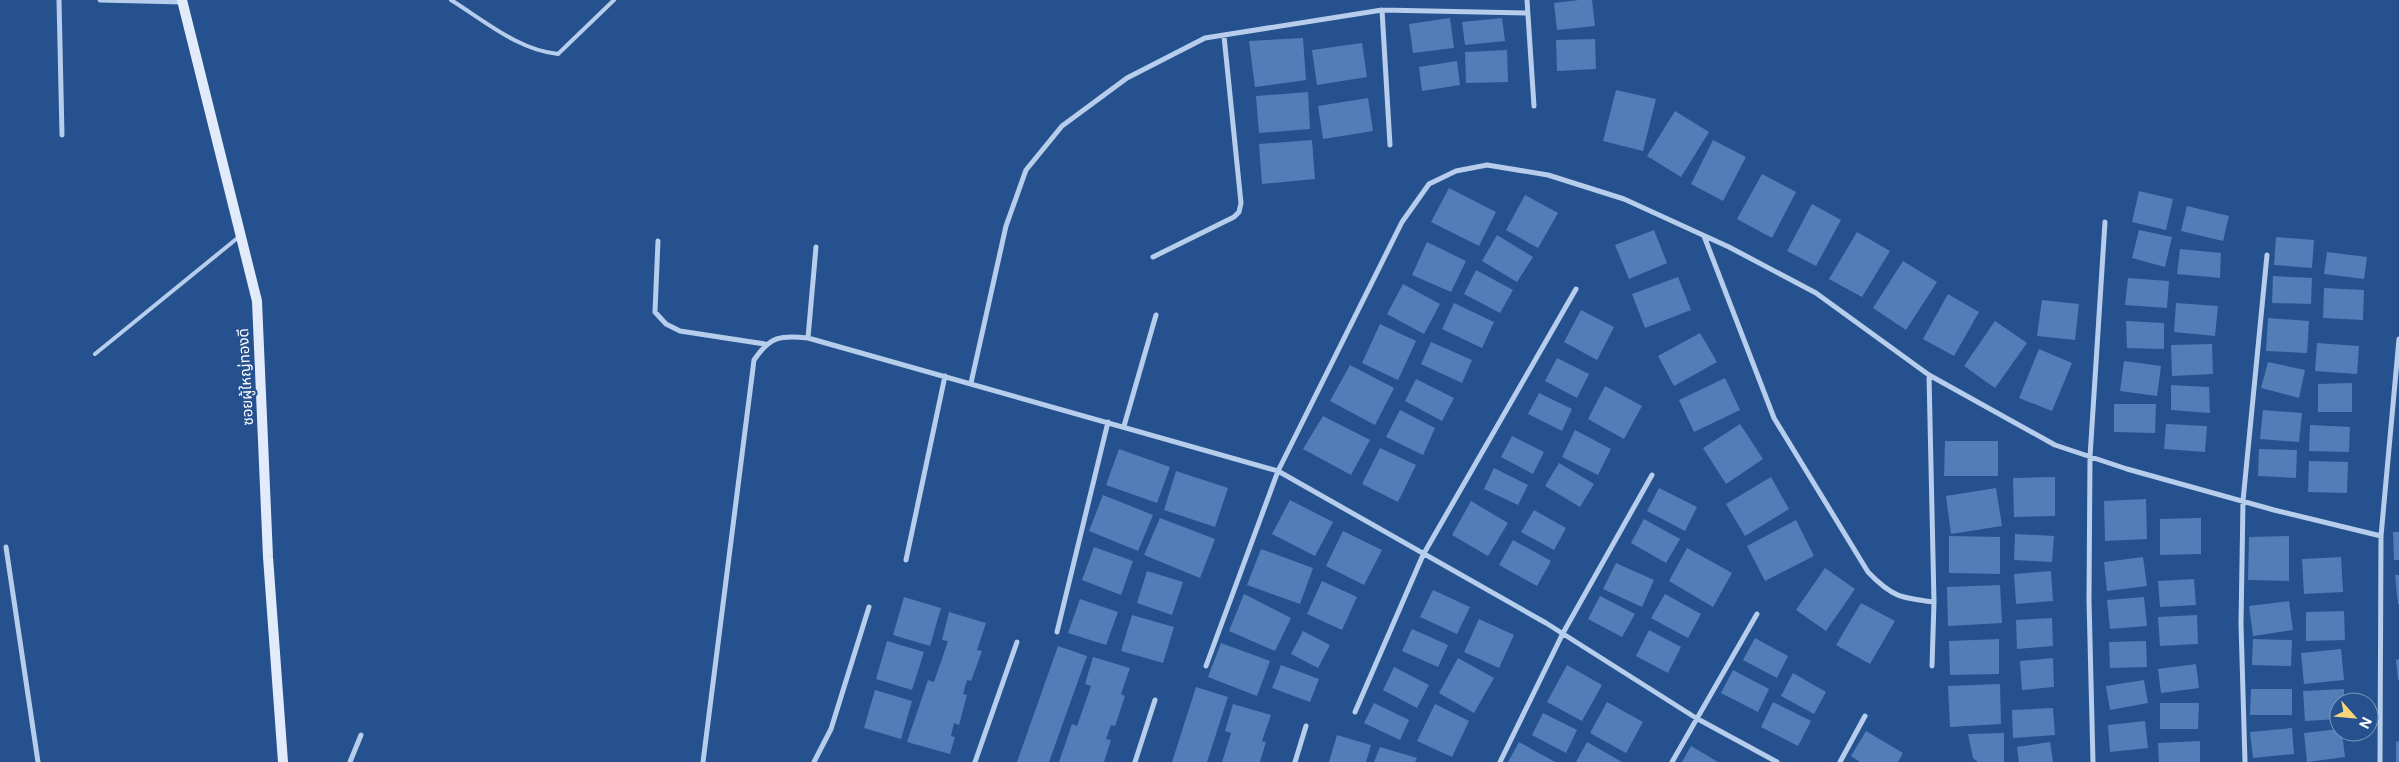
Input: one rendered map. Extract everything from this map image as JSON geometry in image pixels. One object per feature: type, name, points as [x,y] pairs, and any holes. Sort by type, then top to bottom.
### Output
[{"type":"street","points":[[59,0],[62,135]]},
{"type":"street","points":[[100,0],[183,1]]},
{"type":"street","points":[[1527,0],[1534,106]]},
{"type":"street","name":"ซอยผู้ใหญ่ทองดี","points":[[183,1],[256,301],[268,556],[283,762]]},
{"type":"street","points":[[971,383],[1006,226],[1026,170],[1062,126],[1127,78],[1205,38],[1382,10],[1528,13]]},
{"type":"street","points":[[1382,10],[1390,145]]},
{"type":"street","points":[[1153,257],[1234,217],[1239,212],[1241,203],[1224,36]]},
{"type":"street","points":[[1206,666],[1278,471],[1402,222],[1429,184],[1456,171],[1487,165],[1548,175],[1624,199],[1704,236],[1816,294],[1929,375],[2055,445],[2090,457],[2242,500],[2381,536]]},
{"type":"street","points":[[2093,762],[2089,600],[2090,457],[2105,222]]},
{"type":"street","points":[[1704,236],[1774,418],[1868,572],[1885,589],[1904,599],[1934,602]]},
{"type":"street","points":[[658,241],[656,312],[666,324],[680,331],[765,344]]},
{"type":"street","points":[[808,338],[816,246]]},
{"type":"street","points":[[2245,762],[2241,624],[2242,500],[2267,255]]},
{"type":"street","points":[[1355,712],[1423,555],[1576,289]]},
{"type":"street","points":[[1124,426],[1156,315]]},
{"type":"street","points":[[703,762],[754,360],[765,344],[785,335],[808,338],[1278,471],[1563,633],[1696,718],[1776,762]]},
{"type":"street","points":[[2380,762],[2381,536],[2399,339]]},
{"type":"street","points":[[1929,375],[1934,602],[1932,666]]},
{"type":"street","points":[[906,560],[945,376]]},
{"type":"street","points":[[1057,632],[1108,422]]},
{"type":"street","points":[[1500,762],[1563,633],[1652,474]]},
{"type":"street","points":[[6,546],[38,762]]},
{"type":"street","points":[[823,762],[815,761],[831,730],[869,607]]},
{"type":"street","points":[[1672,762],[1757,614]]},
{"type":"street","points":[[975,762],[1017,642]]},
{"type":"street","points":[[1135,762],[1155,700]]},
{"type":"street","points":[[1840,762],[1865,716]]},
{"type":"street","points":[[1295,762],[1306,726]]},
{"type":"street","points":[[350,762],[361,735]]},
{"type":"lane","points":[[452,0],[520,44],[539,52],[558,54],[614,0]]},
{"type":"lane","points":[[94,354],[240,236]]},
{"type":"building","points":[[1592,0],[1595,26],[1557,30],[1554,3]]},
{"type":"building","points":[[1450,18],[1454,48],[1413,53],[1409,24]]},
{"type":"building","points":[[1502,18],[1505,41],[1465,45],[1462,22]]},
{"type":"building","points":[[1303,38],[1306,80],[1255,87],[1249,41]]},
{"type":"building","points":[[1595,39],[1596,69],[1557,71],[1556,40]]},
{"type":"building","points":[[1362,43],[1367,77],[1317,85],[1312,50]]},
{"type":"building","points":[[1507,50],[1508,82],[1466,83],[1465,52]]},
{"type":"building","points":[[1457,61],[1460,85],[1422,91],[1419,67]]},
{"type":"building","points":[[1616,90],[1656,99],[1643,151],[1603,141]]},
{"type":"building","points":[[1308,92],[1310,129],[1259,133],[1256,96]]},
{"type":"building","points":[[1368,98],[1373,131],[1323,139],[1318,106]]},
{"type":"building","points":[[1675,111],[1709,132],[1681,177],[1647,156]]},
{"type":"building","points":[[1312,140],[1315,179],[1262,184],[1259,144]]},
{"type":"building","points":[[1713,140],[1746,157],[1723,201],[1691,184]]},
{"type":"building","points":[[1762,174],[1796,192],[1772,238],[1737,219]]},
{"type":"building","points":[[1449,188],[1496,212],[1479,246],[1431,222]]},
{"type":"building","points":[[2139,191],[2173,199],[2166,230],[2132,222]]},
{"type":"building","points":[[1525,195],[1558,213],[1538,248],[1506,230]]},
{"type":"building","points":[[1812,204],[1841,220],[1816,266],[1787,251]]},
{"type":"building","points":[[2187,206],[2229,216],[2223,241],[2181,231]]},
{"type":"building","points":[[1654,230],[1667,263],[1629,279],[1615,245]]},
{"type":"building","points":[[2139,230],[2172,237],[2165,267],[2132,258]]},
{"type":"building","points":[[1857,232],[1890,251],[1862,297],[1829,279]]},
{"type":"building","points":[[1497,235],[1533,257],[1517,282],[1482,261]]},
{"type":"building","points":[[2276,237],[2314,240],[2312,268],[2274,265]]},
{"type":"building","points":[[1427,242],[1466,261],[1451,292],[1412,275]]},
{"type":"building","points":[[2180,249],[2221,253],[2220,278],[2177,274]]},
{"type":"building","points":[[2327,252],[2367,257],[2364,279],[2324,274]]},
{"type":"building","points":[[1903,261],[1937,282],[1906,330],[1873,308]]},
{"type":"building","points":[[1476,270],[1513,290],[1500,313],[1464,294]]},
{"type":"building","points":[[2273,276],[2312,278],[2311,304],[2272,303]]},
{"type":"building","points":[[1678,277],[1691,310],[1645,328],[1632,294]]},
{"type":"building","points":[[2128,278],[2169,281],[2167,308],[2125,305]]},
{"type":"building","points":[[1403,284],[1440,304],[1424,334],[1387,314]]},
{"type":"building","points":[[2324,288],[2364,290],[2363,320],[2323,318]]},
{"type":"building","points":[[1948,294],[1979,312],[1954,356],[1923,339]]},
{"type":"building","points":[[2042,300],[2079,304],[2075,340],[2037,336]]},
{"type":"building","points":[[1454,303],[1494,322],[1482,348],[1442,329]]},
{"type":"building","points":[[2176,303],[2218,306],[2215,336],[2174,332]]},
{"type":"building","points":[[1581,310],[1614,327],[1597,360],[1564,342]]},
{"type":"building","points":[[2268,318],[2309,321],[2307,353],[2266,351]]},
{"type":"building","points":[[1995,321],[2027,343],[1995,388],[1964,366]]},
{"type":"building","points":[[2126,321],[2164,323],[2164,349],[2127,348]]},
{"type":"building","points":[[1380,324],[1416,341],[1398,380],[1362,363]]},
{"type":"building","points":[[1700,333],[1717,362],[1674,386],[1658,356]]},
{"type":"building","points":[[1431,342],[1472,360],[1462,383],[1421,364]]},
{"type":"building","points":[[2317,343],[2359,346],[2357,374],[2315,371]]},
{"type":"building","points":[[2212,344],[2213,374],[2172,376],[2171,345]]},
{"type":"building","points":[[2039,349],[2072,363],[2052,411],[2019,398]]},
{"type":"building","points":[[1557,358],[1589,374],[1577,398],[1545,381]]},
{"type":"building","points":[[2124,361],[2161,366],[2157,396],[2120,391]]},
{"type":"building","points":[[2268,362],[2305,370],[2299,398],[2261,388]]},
{"type":"building","points":[[1350,365],[1394,388],[1375,425],[1330,401]]},
{"type":"building","points":[[1725,378],[1740,410],[1694,432],[1679,400]]},
{"type":"building","points":[[1416,379],[1454,398],[1442,421],[1405,401]]},
{"type":"building","points":[[2352,383],[2352,412],[2318,412],[2318,384]]},
{"type":"building","points":[[2171,385],[2209,387],[2210,413],[2171,410]]},
{"type":"building","points":[[1605,386],[1642,406],[1624,439],[1588,419]]},
{"type":"building","points":[[1539,393],[1572,409],[1562,431],[1528,414]]},
{"type":"building","points":[[2114,404],[2156,404],[2155,433],[2114,432]]},
{"type":"building","points":[[1400,410],[1435,428],[1423,455],[1386,437]]},
{"type":"building","points":[[2263,410],[2302,413],[2299,442],[2260,439]]},
{"type":"building","points":[[1323,416],[1370,440],[1351,475],[1303,449]]},
{"type":"building","points":[[1740,424],[1763,459],[1726,484],[1703,448]]},
{"type":"building","points":[[2166,424],[2207,426],[2205,452],[2164,449]]},
{"type":"building","points":[[2310,425],[2350,427],[2349,452],[2309,451]]},
{"type":"building","points":[[1575,430],[1611,449],[1598,475],[1562,457]]},
{"type":"building","points":[[1512,436],[1544,452],[1533,474],[1501,457]]},
{"type":"building","points":[[1945,441],[1998,441],[1998,476],[1944,476]]},
{"type":"building","points":[[1380,448],[1416,465],[1398,502],[1362,484]]},
{"type":"building","points":[[1119,449],[1170,467],[1157,503],[1106,485]]},
{"type":"building","points":[[2259,449],[2297,450],[2296,478],[2258,476]]},
{"type":"building","points":[[2309,461],[2348,462],[2347,493],[2308,492]]},
{"type":"building","points":[[1559,463],[1594,484],[1580,507],[1545,486]]},
{"type":"building","points":[[1494,468],[1528,485],[1518,505],[1484,489]]},
{"type":"building","points":[[1176,471],[1228,488],[1215,527],[1164,510]]},
{"type":"building","points":[[1771,477],[1789,509],[1745,536],[1726,504]]},
{"type":"building","points":[[2055,477],[2055,516],[2014,517],[2013,478]]},
{"type":"building","points":[[1659,488],[1697,507],[1685,531],[1647,511]]},
{"type":"building","points":[[1996,488],[2002,526],[1951,534],[1946,496]]},
{"type":"building","points":[[1103,495],[1153,515],[1138,551],[1089,531]]},
{"type":"building","points":[[2146,499],[2147,539],[2105,541],[2104,501]]},
{"type":"building","points":[[1290,500],[1333,522],[1315,556],[1272,534]]},
{"type":"building","points":[[1471,501],[1508,523],[1488,556],[1452,535]]},
{"type":"building","points":[[1534,510],[1566,528],[1554,550],[1521,532]]},
{"type":"building","points":[[1160,518],[1215,539],[1200,578],[1144,555]]},
{"type":"building","points":[[2201,518],[2201,554],[2160,555],[2160,519]]},
{"type":"building","points":[[1644,519],[1680,539],[1666,563],[1631,543]]},
{"type":"building","points":[[1796,520],[1814,556],[1765,581],[1747,546]]},
{"type":"building","points":[[1343,531],[1382,550],[1364,585],[1326,566]]},
{"type":"building","points":[[2393,532],[2399,532],[2399,560],[2394,560]]},
{"type":"building","points":[[2015,534],[2054,536],[2052,562],[2014,560]]},
{"type":"building","points":[[1949,536],[2000,537],[2000,574],[1949,573]]},
{"type":"building","points":[[2289,536],[2289,581],[2248,580],[2249,537]]},
{"type":"building","points":[[1513,540],[1551,561],[1537,586],[1499,565]]},
{"type":"building","points":[[1094,547],[1133,561],[1121,595],[1082,580]]},
{"type":"building","points":[[1687,548],[1732,573],[1713,607],[1669,581]]},
{"type":"building","points":[[1261,549],[1313,568],[1300,604],[1247,585]]},
{"type":"building","points":[[2143,557],[2147,586],[2107,591],[2104,562]]},
{"type":"building","points":[[2341,557],[2343,592],[2304,594],[2302,559]]},
{"type":"building","points":[[1616,563],[1654,580],[1642,607],[1603,589]]},
{"type":"building","points":[[1825,568],[1855,589],[1826,631],[1796,610]]},
{"type":"building","points":[[1147,571],[1183,582],[1172,615],[1137,603]]},
{"type":"building","points":[[2051,571],[2053,601],[2016,604],[2014,574]]},
{"type":"building","points":[[2395,575],[2399,575],[2399,604],[2398,604]]},
{"type":"building","points":[[2194,579],[2196,605],[2160,607],[2158,581]]},
{"type":"building","points":[[1322,581],[1357,597],[1342,630],[1307,614]]},
{"type":"building","points":[[2000,585],[2002,623],[1948,626],[1947,587]]},
{"type":"building","points":[[1433,590],[1470,607],[1457,634],[1420,617]]},
{"type":"building","points":[[1244,594],[1291,618],[1275,651],[1229,631]]},
{"type":"building","points":[[1665,594],[1701,614],[1688,638],[1651,618]]},
{"type":"building","points":[[1600,596],[1635,614],[1622,637],[1588,619]]},
{"type":"building","points":[[904,597],[941,608],[930,646],[893,635]]},
{"type":"building","points":[[2144,597],[2147,626],[2110,629],[2107,600]]},
{"type":"building","points":[[1080,599],[1118,612],[1106,645],[1068,633]]},
{"type":"building","points":[[2289,601],[2293,630],[2253,636],[2249,606]]},
{"type":"building","points":[[1861,603],[1895,621],[1870,664],[1836,645]]},
{"type":"building","points":[[2344,611],[2345,640],[2306,641],[2306,612]]},
{"type":"building","points":[[949,612],[986,623],[977,650],[982,651],[971,681],[967,680],[963,694],[967,695],[959,725],[954,723],[951,736],[955,737],[950,754],[907,742],[928,680],[934,682],[948,641],[942,640]]},
{"type":"building","points":[[1132,615],[1174,627],[1163,663],[1121,651]]},
{"type":"building","points":[[2197,615],[2198,644],[2160,646],[2158,617]]},
{"type":"building","points":[[2052,618],[2053,646],[2017,649],[2016,620]]},
{"type":"building","points":[[1479,619],[1514,635],[1499,668],[1464,652]]},
{"type":"building","points":[[1412,629],[1448,645],[1438,667],[1402,651]]},
{"type":"building","points":[[1649,630],[1681,647],[1668,673],[1636,656]]},
{"type":"building","points":[[1303,631],[1330,645],[1318,668],[1291,654]]},
{"type":"building","points":[[1755,638],[1788,656],[1777,678],[1743,660]]},
{"type":"building","points":[[1999,639],[1999,674],[1950,675],[1949,641]]},
{"type":"building","points":[[2253,639],[2292,640],[2291,666],[2252,665]]},
{"type":"building","points":[[887,641],[924,652],[912,690],[876,679]]},
{"type":"building","points":[[2146,641],[2147,667],[2110,668],[2109,642]]},
{"type":"building","points":[[1221,643],[1270,661],[1257,696],[1208,677]]},
{"type":"building","points":[[1058,646],[1087,656],[1049,762],[1017,762]]},
{"type":"building","points":[[2341,649],[2344,680],[2304,684],[2301,653]]},
{"type":"building","points":[[1093,657],[1130,668],[1121,694],[1125,696],[1115,726],[1111,725],[1106,739],[1111,740],[1104,762],[1059,762],[1072,724],[1077,726],[1091,686],[1085,684]]},
{"type":"building","points":[[1458,658],[1494,678],[1474,713],[1439,693]]},
{"type":"building","points":[[2053,658],[2054,687],[2022,690],[2020,661]]},
{"type":"building","points":[[2399,659],[2399,680],[2398,680],[2396,660]]},
{"type":"building","points":[[2196,664],[2199,688],[2161,693],[2158,669]]},
{"type":"building","points":[[1281,665],[1319,679],[1310,702],[1272,688]]},
{"type":"building","points":[[1567,665],[1602,685],[1582,721],[1547,702]]},
{"type":"building","points":[[1394,667],[1429,685],[1417,708],[1383,690]]},
{"type":"building","points":[[1733,670],[1769,689],[1758,712],[1721,693]]},
{"type":"building","points":[[1793,673],[1826,692],[1814,714],[1781,696]]},
{"type":"building","points":[[2144,680],[2148,703],[2110,710],[2106,686]]},
{"type":"building","points":[[2000,684],[2001,724],[1950,727],[1948,686]]},
{"type":"building","points":[[1196,687],[1228,697],[1207,762],[1172,762]]},
{"type":"building","points":[[2251,689],[2292,689],[2292,715],[2250,715]]},
{"type":"building","points":[[2344,689],[2344,692],[2329,692],[2329,720],[2305,721],[2303,691]]},
{"type":"building","points":[[875,690],[912,701],[901,739],[864,728]]},
{"type":"building","points":[[1607,702],[1643,722],[1626,753],[1590,733]]},
{"type":"building","points":[[1773,702],[1811,721],[1798,746],[1761,727]]},
{"type":"building","points":[[1374,703],[1409,720],[1400,740],[1364,723]]},
{"type":"building","points":[[2160,703],[2199,703],[2198,729],[2160,729]]},
{"type":"building","points":[[1233,704],[1271,715],[1262,741],[1266,742],[1260,762],[1222,762],[1231,733],[1225,731]]},
{"type":"building","points":[[1435,704],[1469,721],[1452,757],[1417,741]]},
{"type":"building","points":[[2053,708],[2055,735],[2013,738],[2012,710]]},
{"type":"building","points":[[1543,713],[1577,730],[1566,753],[1532,735]]},
{"type":"building","points":[[2145,721],[2148,748],[2110,752],[2108,725]]},
{"type":"building","points":[[2292,728],[2294,754],[2253,758],[2250,732]]},
{"type":"building","points":[[2329,730],[2329,742],[2343,742],[2345,757],[2307,762],[2304,733]]},
{"type":"building","points":[[1866,731],[1903,753],[1898,762],[1860,762],[1851,756]]},
{"type":"building","points":[[2004,733],[2004,762],[1978,762],[1973,758],[1968,734]]},
{"type":"building","points":[[1337,735],[1371,745],[1366,762],[1329,762]]},
{"type":"building","points":[[2200,741],[2200,762],[2159,762],[2158,743]]},
{"type":"building","points":[[2399,741],[2399,762],[2396,762],[2396,742]]},
{"type":"building","points":[[1519,742],[1555,762],[1508,762]]},
{"type":"building","points":[[1587,742],[1622,762],[1576,762]]},
{"type":"building","points":[[2050,742],[2053,762],[2019,762],[2017,747]]},
{"type":"building","points":[[1691,746],[1718,762],[1682,762]]},
{"type":"building","points":[[1380,747],[1417,758],[1415,762],[1374,762]]}]
